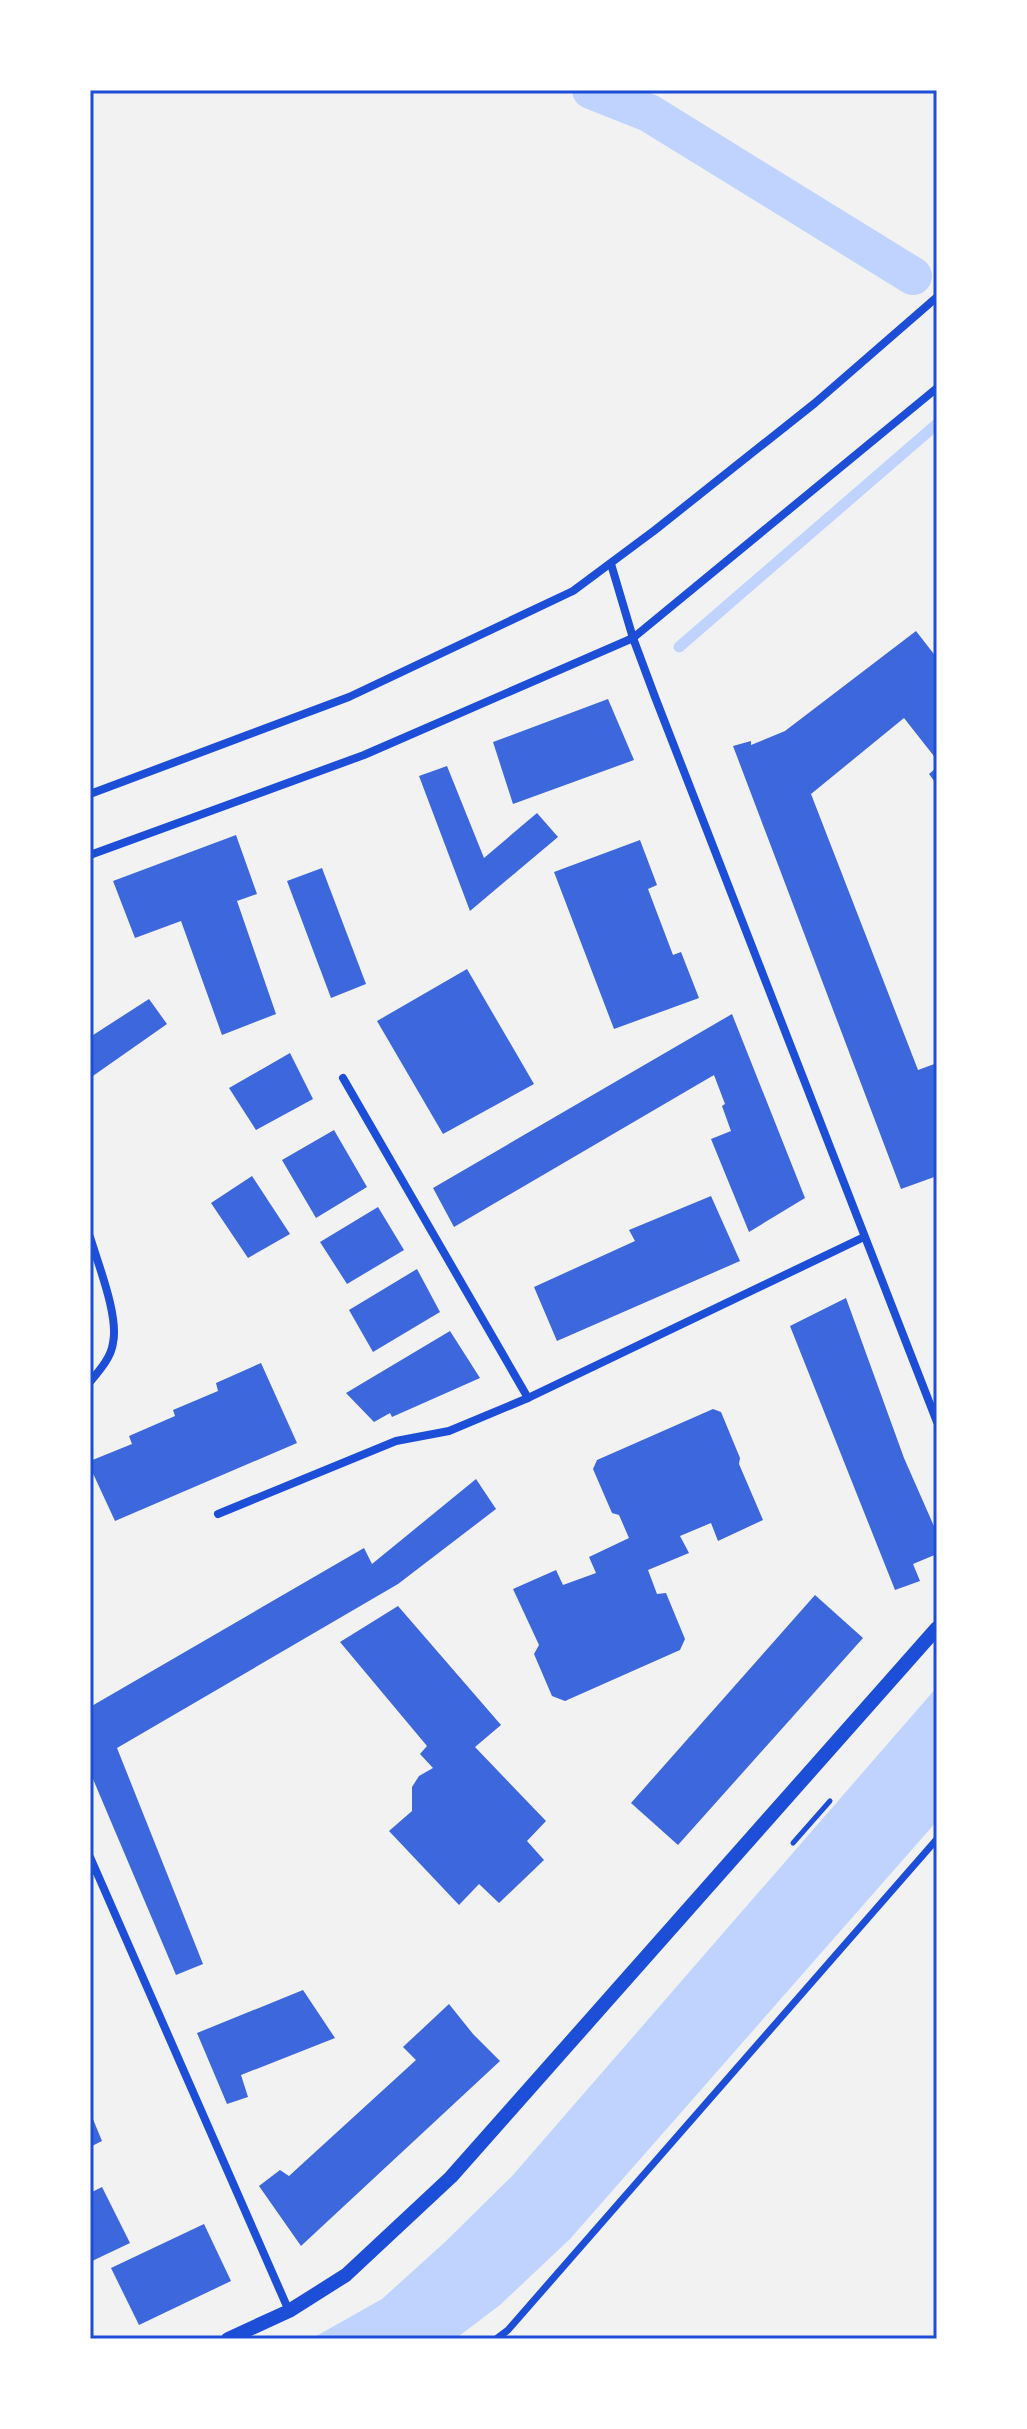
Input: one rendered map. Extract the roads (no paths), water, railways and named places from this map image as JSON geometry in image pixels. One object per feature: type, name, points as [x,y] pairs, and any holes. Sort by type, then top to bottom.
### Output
[{"type":"street","points":[[90,794],[349,697],[573,591],[815,403],[937,297]]},
{"type":"street","points":[[90,855],[364,755],[633,638],[937,388]]},
{"type":"street","points":[[611,564],[633,638],[937,1422]]},
{"type":"street","points":[[343,1078],[528,1398]]},
{"type":"street","points":[[90,1237],[111,1303],[113,1343],[103,1366],[90,1382]]},
{"type":"street","points":[[218,1514],[396,1441],[449,1431],[528,1398],[864,1237]]},
{"type":"street","points":[[228,2339],[289,2311],[346,2275],[451,2177],[937,1628]]},
{"type":"street","points":[[496,2339],[508,2330],[937,1839]]},
{"type":"street","points":[[90,1857],[289,2311]]},
{"type":"water","points":[[937,1687],[937,1821],[570,2239],[500,2305],[455,2339],[311,2339],[382,2299],[513,2175]]},
{"type":"waterway","points":[[591,90],[649,113],[913,276]]},
{"type":"waterway","points":[[679,647],[937,424]]}]
